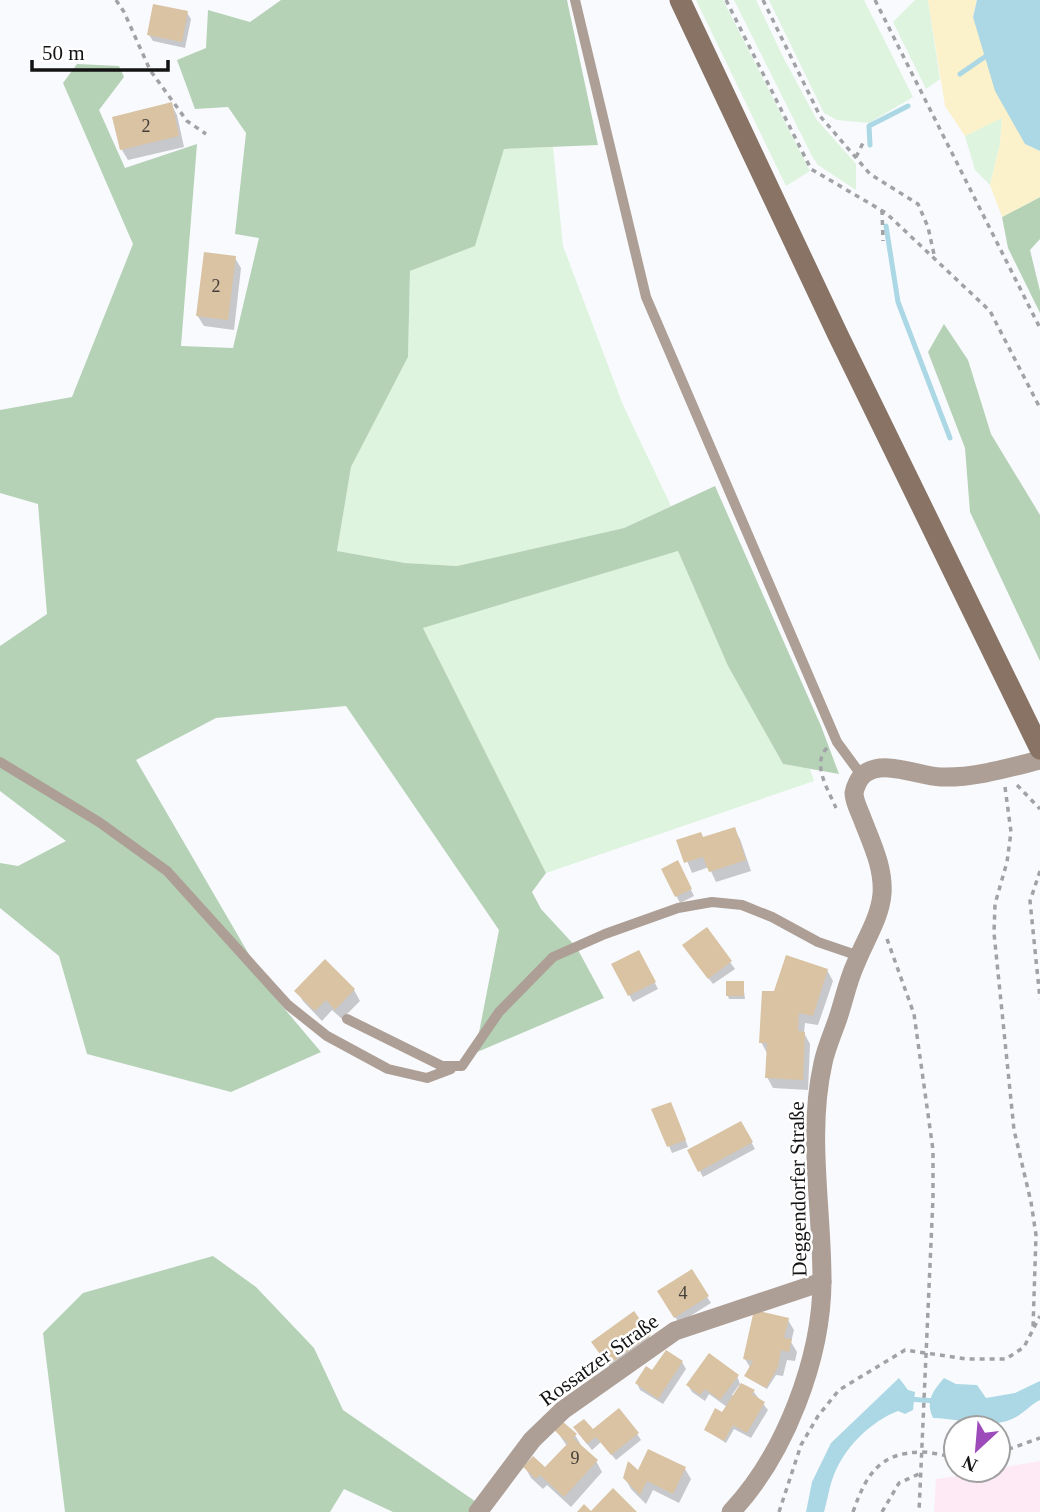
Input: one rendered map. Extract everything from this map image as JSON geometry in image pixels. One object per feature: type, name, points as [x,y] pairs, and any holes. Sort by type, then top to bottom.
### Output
[{"type":"main road","points":[[680,0],[844,348],[1040,749]]},
{"type":"street","points":[[862,776],[883,768],[942,777],[1003,769],[1040,760]]},
{"type":"street","name":"Deggendorfer Straße","points":[[731,1512],[758,1479],[783,1434],[804,1384],[818,1324],[822,1282],[816,1129],[822,1071],[859,956],[878,914],[883,881],[878,859],[856,803],[854,792],[862,776]]},
{"type":"street","name":"Rossatzer Straße","points":[[478,1512],[532,1440],[563,1410],[675,1331],[822,1282]]},
{"type":"lane","points":[[575,0],[646,298],[836,743],[862,776]]},
{"type":"lane","points":[[0,762],[99,822],[167,871],[288,1005],[327,1036],[388,1069],[427,1077],[462,1066],[499,1012],[553,957],[605,933],[678,908],[712,902],[742,905],[772,917],[818,942],[859,956]]},
{"type":"lane","points":[[347,1019],[442,1066],[462,1066]]},
{"type":"path","points":[[116,0],[150,70],[187,121],[206,134]]},
{"type":"path","points":[[726,0],[811,169],[882,210],[990,311],[1040,408]]},
{"type":"path","points":[[763,0],[820,116],[870,174],[918,204],[929,227],[935,261]]},
{"type":"path","points":[[876,0],[1040,328]]},
{"type":"path","points":[[856,156],[864,141]]},
{"type":"path","points":[[882,210],[883,241]]},
{"type":"path","points":[[1003,769],[1040,809]]},
{"type":"path","points":[[1003,769],[1011,832],[1007,862],[995,904],[994,933],[1014,1130],[1036,1234],[1033,1328]]},
{"type":"path","points":[[1040,872],[1030,901],[1040,999]]},
{"type":"path","points":[[878,914],[914,1014],[933,1150],[919,1512]]},
{"type":"path","points":[[779,1512],[801,1445],[839,1390],[905,1350],[967,1359],[1006,1359],[1024,1347],[1040,1316]]},
{"type":"path","points":[[821,1398],[828,1404]]},
{"type":"path","points":[[1012,1448],[1040,1438]]},
{"type":"path","points":[[853,1512],[866,1478],[879,1465],[891,1458],[922,1452],[942,1454]]},
{"type":"path","points":[[882,1512],[899,1483],[921,1473]]},
{"type":"shaded area","points":[[1040,1461],[1040,1512],[934,1512],[936,1479],[942,1478],[942,1484],[1012,1484],[1012,1466]]},
{"type":"green space","points":[[281,0],[567,0],[598,145],[504,149],[475,246],[410,271],[408,357],[351,467],[337,551],[405,563],[457,566],[624,528],[715,486],[821,726],[839,774],[783,764],[728,666],[678,551],[423,628],[546,873],[532,892],[541,909],[577,948],[604,998],[475,1053],[499,930],[346,706],[216,718],[136,760],[272,994],[321,1052],[231,1092],[87,1054],[59,956],[0,908],[0,863],[18,866],[66,841],[0,791],[0,646],[47,614],[38,504],[0,493],[0,410],[72,397],[133,244],[63,83],[77,64],[119,66],[124,77],[99,110],[125,168],[197,144],[181,346],[233,348],[259,238],[235,234],[246,133],[228,107],[195,109],[177,60],[206,48],[208,10],[250,22]]},
{"type":"green space","points":[[696,0],[723,0],[810,171],[786,186]]},
{"type":"green space","points":[[734,0],[756,0],[817,120],[856,164],[856,190],[818,165],[812,156]]},
{"type":"green space","points":[[769,0],[864,0],[913,97],[869,123],[837,120],[824,113]]},
{"type":"green space","points":[[915,0],[928,0],[940,79],[926,89],[893,22]]},
{"type":"green space","points":[[1002,117],[1000,144],[990,185],[975,170],[965,136]]},
{"type":"green space","points":[[553,147],[563,246],[623,405],[671,506],[624,528],[457,566],[405,563],[337,551],[351,467],[408,357],[410,271],[475,246],[504,149]]},
{"type":"green space","points":[[1040,197],[1040,239],[1030,250],[1040,291],[1040,313],[1008,248],[1002,217]]},
{"type":"green space","points":[[944,324],[968,360],[991,434],[1040,515],[1040,661],[970,512],[965,448],[928,352]]},
{"type":"green space","points":[[678,551],[728,666],[783,764],[810,769],[814,781],[546,873],[423,628]]},
{"type":"green space","points":[[213,1256],[256,1287],[314,1348],[343,1410],[482,1506],[478,1512],[393,1512],[344,1489],[330,1512],[65,1512],[43,1333],[83,1293]]},
{"type":"sand","points":[[928,0],[977,0],[973,17],[1025,144],[1040,151],[1040,197],[1002,217],[990,185],[1000,144],[1002,118],[965,136],[945,106]]},
{"type":"water","points":[[977,0],[1040,0],[1040,151],[1025,144],[995,91],[973,17]]},
{"type":"water","points":[[899,1378],[908,1390],[915,1392],[913,1410],[905,1414],[898,1411],[888,1415],[862,1434],[847,1451],[836,1470],[824,1512],[806,1512],[812,1482],[831,1443]]},
{"type":"water","points":[[944,1378],[956,1384],[977,1385],[986,1398],[1015,1393],[1040,1381],[1040,1400],[1012,1419],[1012,1414],[942,1414],[942,1418],[933,1418],[930,1401]]},
{"type":"building","points":[[153,4],[188,11],[182,42],[147,35]]},
{"type":"building","points":[[172,102],[179,136],[120,150],[112,117]]},
{"type":"building","points":[[204,252],[236,256],[228,320],[196,316]]},
{"type":"building","points":[[735,827],[746,860],[709,872],[703,857],[684,863],[676,840],[701,832],[703,837]]},
{"type":"building","points":[[678,860],[692,889],[675,897],[661,869]]},
{"type":"building","points":[[707,927],[732,961],[708,979],[682,945]]},
{"type":"building","points":[[639,950],[656,982],[628,996],[611,964]]},
{"type":"building","points":[[786,955],[828,969],[813,1016],[799,1013],[798,1031],[805,1032],[803,1080],[765,1078],[767,1043],[759,1043],[762,991],[774,991]]},
{"type":"building","points":[[325,959],[355,989],[335,1010],[326,1000],[315,1011],[294,991]]},
{"type":"building","points":[[726,981],[744,981],[744,996],[726,996]]},
{"type":"building","points":[[671,1102],[686,1140],[667,1147],[651,1109]]},
{"type":"building","points":[[741,1121],[753,1142],[698,1172],[687,1150]]},
{"type":"building","points":[[692,1269],[709,1296],[674,1318],[657,1291]]},
{"type":"building","points":[[754,1310],[789,1318],[784,1338],[792,1339],[789,1352],[781,1350],[778,1367],[766,1388],[744,1376],[753,1361],[743,1359]]},
{"type":"building","points":[[634,1311],[651,1335],[608,1365],[591,1342]]},
{"type":"building","points":[[666,1350],[683,1361],[658,1399],[635,1383],[646,1366],[652,1370]]},
{"type":"building","points":[[709,1353],[739,1375],[720,1400],[705,1389],[700,1395],[686,1385]]},
{"type":"building","points":[[741,1383],[755,1390],[752,1394],[765,1402],[747,1433],[733,1425],[724,1441],[704,1430],[715,1408],[722,1412]]},
{"type":"building","points":[[619,1408],[639,1433],[611,1455],[596,1437],[587,1444],[573,1427],[584,1419],[593,1429]]},
{"type":"building","points":[[562,1421],[577,1434],[573,1438],[598,1460],[564,1497],[540,1475],[536,1479],[523,1467],[533,1456],[545,1467],[568,1443],[554,1430]]},
{"type":"building","points":[[648,1449],[686,1467],[673,1494],[647,1481],[640,1495],[623,1478],[628,1461],[638,1470]]},
{"type":"building","points":[[613,1488],[637,1512],[577,1512],[584,1504],[591,1511]]},
{"type":"waterway","points":[[960,74],[989,54]]},
{"type":"waterway","points":[[870,145],[869,126],[908,106]]},
{"type":"waterway","points":[[886,226],[898,302],[950,438]]},
{"type":"waterway","points":[[908,1399],[936,1401]]}]
